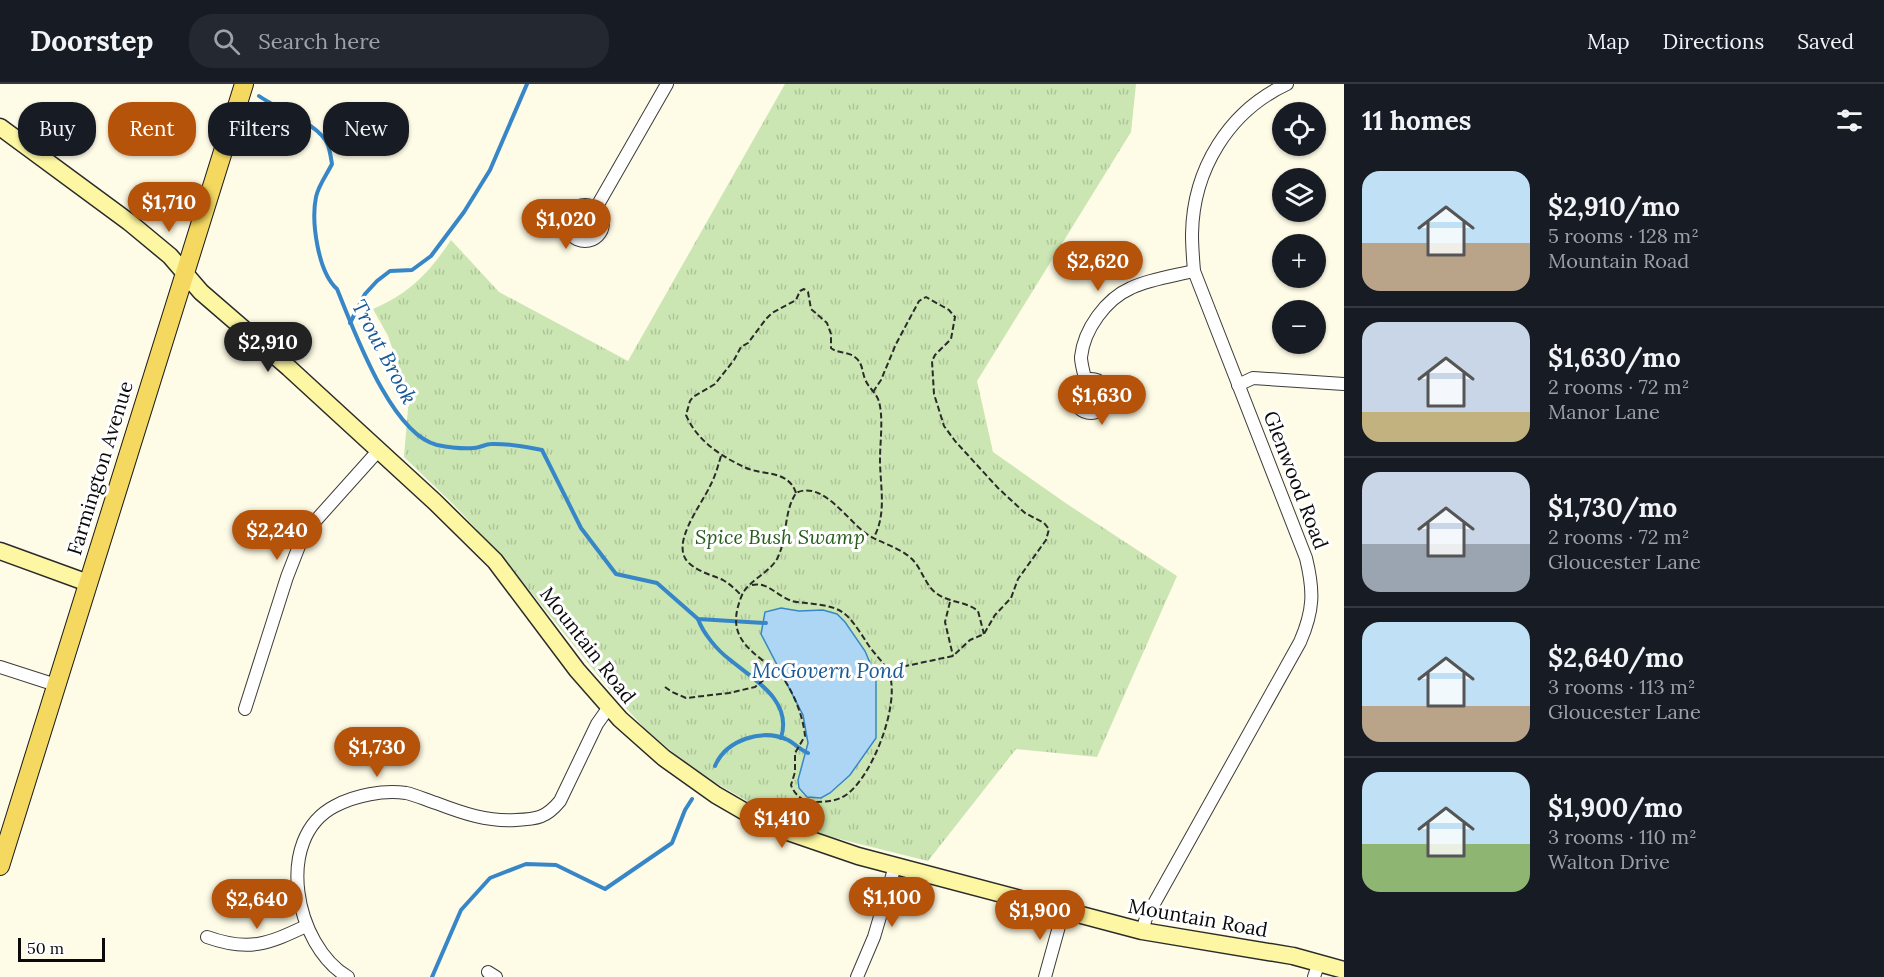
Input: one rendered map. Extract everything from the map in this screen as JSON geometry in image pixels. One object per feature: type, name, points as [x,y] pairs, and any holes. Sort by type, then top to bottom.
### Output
[{"type":"main road","name":"Farmington Avenue","points":[[0,866],[244,84]]},
{"type":"main road","name":"Mountain Road","points":[[0,127],[129,222],[170,256],[201,292],[318,395],[459,525],[495,561],[577,670],[609,707],[635,733],[677,768],[716,795],[754,817],[818,844],[895,866],[1142,931],[1316,969],[1344,970]]},
{"type":"main road","points":[[0,551],[88,583]]},
{"type":"street","points":[[596,208],[668,84]]},
{"type":"street","name":"Glenwood Road","points":[[1142,931],[1146,918],[1300,642],[1311,614],[1312,585],[1306,558],[1194,271],[1192,233],[1197,197],[1210,158],[1231,126],[1244,112],[1271,91],[1287,84]]},
{"type":"street","points":[[1085,380],[1081,360],[1083,347],[1094,323],[1108,304],[1134,286],[1194,271]]},
{"type":"street","points":[[1238,385],[1253,378],[1344,384]]},
{"type":"street","points":[[245,709],[287,577],[301,541],[309,528],[378,451]]},
{"type":"street","points":[[0,667],[56,685]]},
{"type":"street","points":[[348,977],[326,960],[306,926],[298,895],[297,875],[300,855],[307,836],[317,820],[334,806],[370,794],[388,791],[409,794],[484,818],[506,821],[542,817],[551,812],[560,801],[597,724],[609,707]]},
{"type":"street","points":[[856,977],[874,937],[895,866]]},
{"type":"street","points":[[1045,977],[1063,912]]},
{"type":"street","points":[[207,938],[224,943],[254,946],[278,939],[306,926]]},
{"type":"path","points":[[796,493],[790,482],[779,474],[748,468],[721,456],[706,443],[687,418],[687,410],[690,400],[695,395],[721,378],[741,347],[748,343],[772,313],[796,300],[802,290],[806,290],[810,309],[827,322],[831,334],[831,348],[850,354],[859,362],[865,379],[878,400],[882,422],[880,465],[882,498],[879,528],[874,537]]},
{"type":"path","points":[[873,392],[919,301],[926,297],[949,310],[955,317],[953,335],[933,357],[932,364],[934,394],[944,426],[998,488],[1025,513],[1044,523],[1049,529],[1046,540],[1018,579],[1011,598],[995,615],[984,634],[970,640],[953,656],[887,670]]},
{"type":"path","points":[[721,456],[713,481],[692,519],[683,541],[682,550],[685,559],[690,564],[708,575],[726,581],[742,596]]},
{"type":"path","points":[[752,585],[766,586],[788,600],[821,603],[845,613],[856,624],[887,670],[892,685],[884,735],[861,780],[838,799],[821,802],[808,801],[797,796],[791,785],[795,772],[795,753],[805,736],[799,710],[788,687],[776,671],[747,645],[739,636],[735,626],[742,596],[761,574],[773,565],[779,554],[790,506],[796,493],[806,490],[816,493],[834,504],[863,531],[910,557],[931,589],[950,602],[968,605],[978,611],[984,634]]},
{"type":"path","points":[[950,602],[945,622],[953,656]]},
{"type":"path","points":[[665,687],[686,698],[747,691],[776,671]]},
{"type":"green space","name":"Spice Bush Swamp","points":[[785,84],[1136,84],[1131,132],[977,381],[993,452],[1177,576],[1097,757],[1016,749],[928,861],[795,828],[698,773],[647,731],[614,695],[500,554],[404,457],[409,396],[388,336],[373,309],[398,296],[418,281],[451,240],[499,292],[628,361]]},
{"type":"water","name":"McGovern Pond","points":[[781,608],[799,611],[823,610],[837,614],[865,651],[876,677],[876,738],[850,775],[821,798],[807,797],[799,788],[798,780],[808,743],[803,715],[761,634],[765,612]]},
{"type":"waterway","points":[[350,323],[365,294],[377,281],[390,271],[412,270],[431,256],[464,212],[490,170],[527,84]]},
{"type":"waterway","name":"Trout Brook","points":[[259,96],[316,130],[328,145],[332,164],[316,197],[314,220],[321,259],[330,281],[337,289],[376,378],[404,422],[420,437],[437,445],[470,448],[504,444],[542,450],[581,528],[616,574],[657,583],[698,619],[766,623]]},
{"type":"waterway","points":[[698,619],[720,651],[759,683],[776,702],[781,712],[783,725],[781,738]]},
{"type":"waterway","name":"Trout Brook","points":[[715,766],[727,749],[756,736],[767,735],[788,740],[808,753]]},
{"type":"waterway","name":"Trout Brook","points":[[432,977],[461,910],[490,878],[526,864],[556,865],[605,889],[672,843],[685,810],[692,799]]}]
